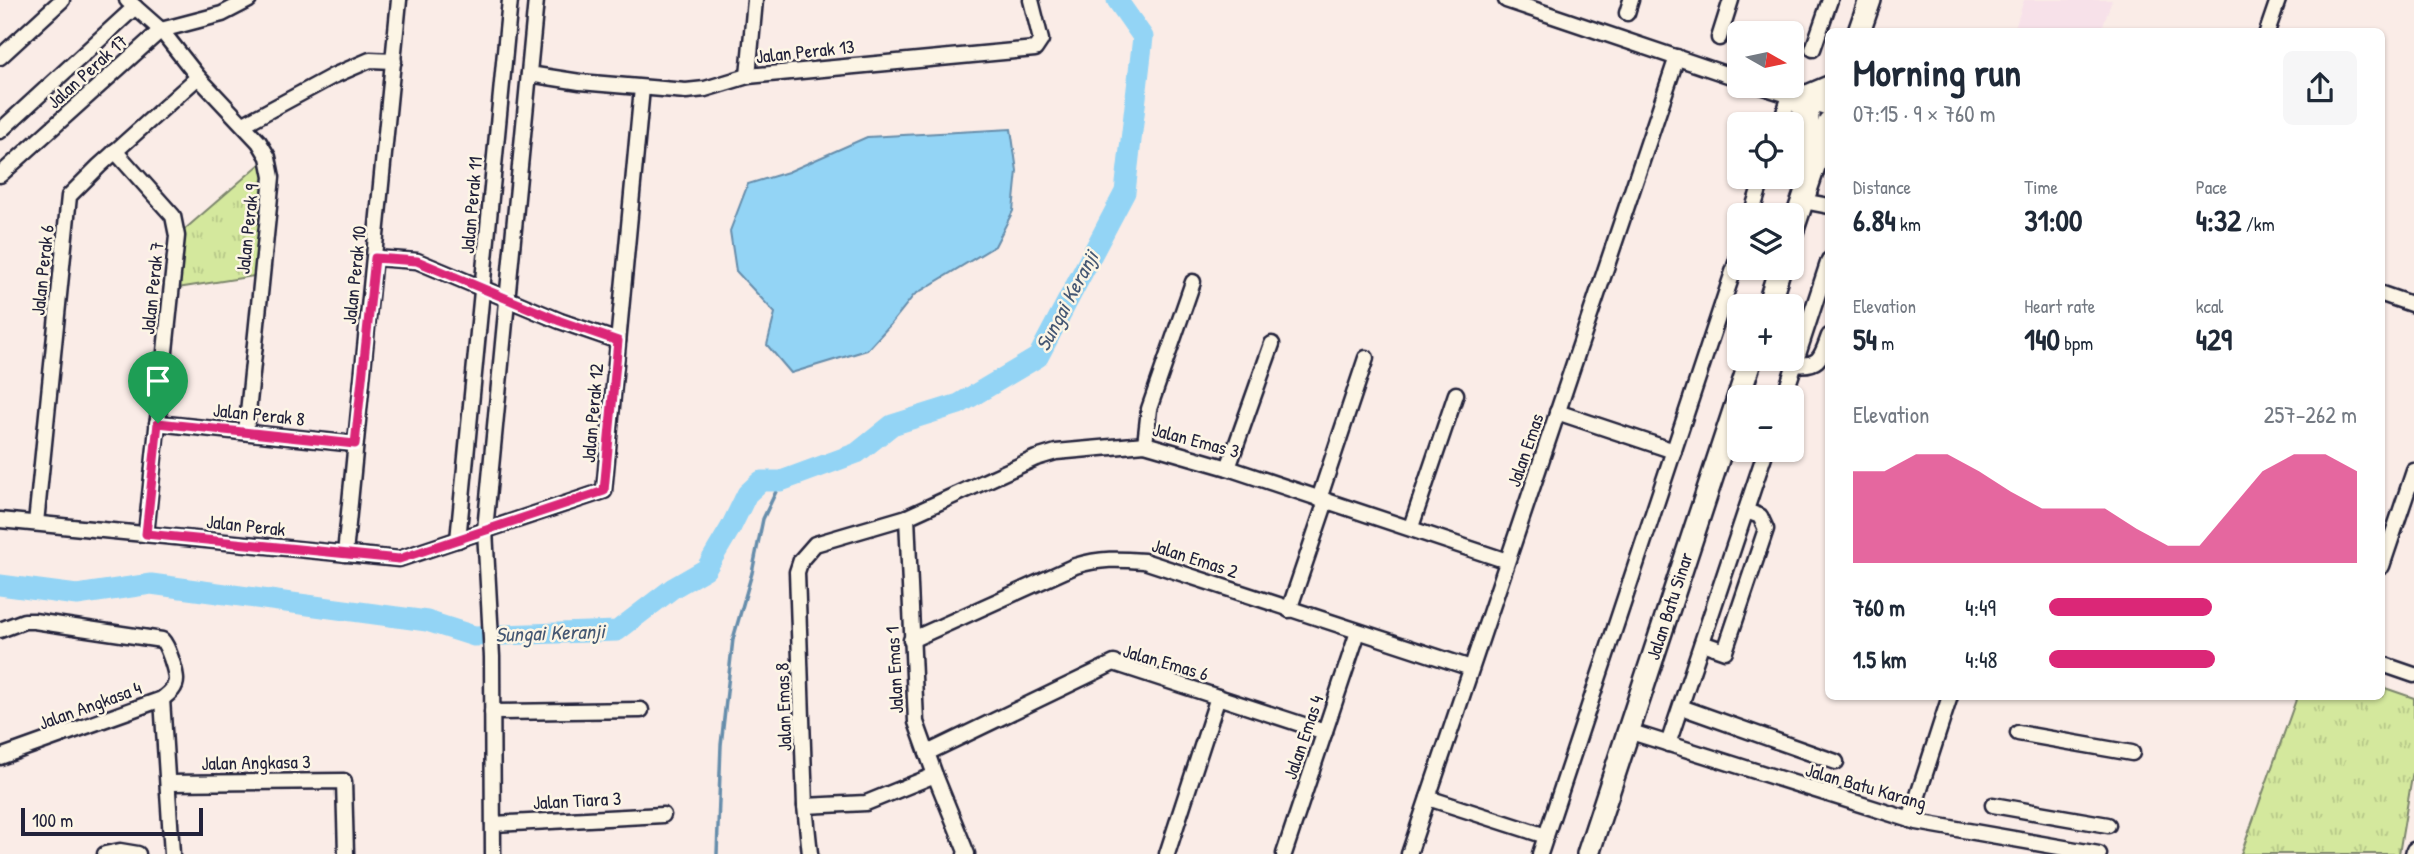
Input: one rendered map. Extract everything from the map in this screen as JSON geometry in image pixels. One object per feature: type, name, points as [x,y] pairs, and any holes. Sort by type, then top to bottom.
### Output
[{"type":"street","points":[[0,57],[62,0]]},
{"type":"street","name":"Jalan Perak 17","points":[[0,175],[161,30],[222,14],[249,0]]},
{"type":"street","name":"Jalan Perak 10","points":[[345,554],[399,0]]},
{"type":"street","name":"Jalan Perak 11","points":[[458,540],[510,0]]},
{"type":"street","points":[[493,854],[492,657],[485,530],[536,0]]},
{"type":"street","points":[[748,76],[755,0]]},
{"type":"street","name":"Jalan Perak 13","points":[[529,74],[686,91],[705,89],[748,76],[1035,49],[1041,40],[1031,0]]},
{"type":"street","points":[[1506,0],[1529,4],[1727,74]]},
{"type":"street","points":[[1719,38],[1731,0]]},
{"type":"street","points":[[1814,49],[1830,0]]},
{"type":"street","points":[[1860,28],[1870,0]]},
{"type":"street","points":[[2268,28],[2278,0]]},
{"type":"street","points":[[0,131],[131,4]]},
{"type":"street","name":"Jalan Perak 9","points":[[131,4],[161,30],[198,77],[244,124],[268,157],[272,177],[246,432]]},
{"type":"street","name":"Jalan Emas","points":[[1409,854],[1677,57]]},
{"type":"street","points":[[244,124],[333,76],[370,60],[394,61]]},
{"type":"street","name":"Jalan Perak 6","points":[[36,523],[69,196],[198,77]]},
{"type":"street","name":"Jalan Perak 12","points":[[485,530],[604,491],[642,88]]},
{"type":"street","points":[[1804,96],[1825,89]]},
{"type":"street","points":[[1794,98],[1808,114],[1804,195]]},
{"type":"street","points":[[1796,98],[1825,107]]},
{"type":"street","points":[[1801,203],[1824,148]]},
{"type":"street","name":"Jalan Perak 7","points":[[115,151],[173,216],[177,236],[146,534]]},
{"type":"street","points":[[1804,195],[1825,204]]},
{"type":"street","points":[[375,258],[417,261],[560,321],[618,341]]},
{"type":"street","points":[[1804,336],[1825,272]]},
{"type":"street","points":[[1540,854],[1730,280]]},
{"type":"street","points":[[1145,444],[1149,408],[1193,282]]},
{"type":"street","points":[[2385,295],[2414,305]]},
{"type":"street","points":[[1228,468],[1272,344]]},
{"type":"street","points":[[1804,364],[1813,364],[1822,356],[1825,347]]},
{"type":"street","points":[[1289,610],[1366,358]]},
{"type":"street","name":"Jalan Batu Sinar","points":[[1588,854],[1747,371]]},
{"type":"street","points":[[1410,527],[1456,394]]},
{"type":"street","points":[[1558,412],[1674,451]]},
{"type":"street","name":"Jalan Perak 8","points":[[158,423],[355,444]]},
{"type":"street","name":"Jalan Emas 3","points":[[800,560],[815,544],[907,517],[1036,458],[1056,452],[1145,444],[1228,468],[1507,561]]},
{"type":"street","points":[[1668,744],[1762,462]]},
{"type":"street","points":[[2385,557],[2414,471]]},
{"type":"street","points":[[1702,643],[1726,651],[1766,528],[1760,516],[1746,511]]},
{"type":"street","name":"Jalan Emas 1","points":[[907,517],[916,722],[966,854]]},
{"type":"street","name":"Jalan Perak","points":[[0,520],[399,559],[485,530]]},
{"type":"street","name":"Jalan Emas 2","points":[[911,640],[1075,566],[1097,559],[1144,561],[1471,668]]},
{"type":"street","name":"Jalan Emas 8","points":[[800,560],[797,572],[810,854]]},
{"type":"street","name":"Jalan Angkasa 4","points":[[0,630],[24,621],[34,621],[162,640],[167,645],[176,680],[173,690],[162,699],[0,757]]},
{"type":"street","name":"Jalan Emas 4","points":[[1284,854],[1358,632]]},
{"type":"street","name":"Jalan Emas 6","points":[[927,753],[1114,663],[1325,732]]},
{"type":"street","points":[[2385,665],[2414,675]]},
{"type":"street","points":[[1167,854],[1218,697]]},
{"type":"street","points":[[162,699],[172,854]]},
{"type":"street","points":[[1910,820],[1949,700]]},
{"type":"street","points":[[1681,707],[1836,762]]},
{"type":"street","points":[[492,712],[641,710]]},
{"type":"street","name":"Jalan Batu Karang","points":[[1628,731],[1910,820],[2099,854]]},
{"type":"street","points":[[2018,733],[2132,753]]},
{"type":"street","points":[[806,807],[866,803],[935,775]]},
{"type":"street","name":"Jalan Angkasa 3","points":[[168,783],[344,780],[346,854]]},
{"type":"street","points":[[1428,798],[1546,836]]},
{"type":"street","points":[[1993,805],[2108,825]]},
{"type":"street","name":"Jalan Tiara 3","points":[[493,824],[663,815]]},
{"type":"street","points":[[104,854],[120,851],[138,854]]},
{"type":"shaded area","points":[[2024,0],[2112,0],[2102,28],[2015,28]]},
{"type":"green space","points":[[268,157],[261,275],[171,289],[177,236]]},
{"type":"green space","points":[[2385,688],[2414,698],[2414,765],[2399,854],[2241,854],[2296,700],[2385,700]]},
{"type":"water","points":[[1011,129],[1017,171],[1013,211],[995,246],[914,295],[867,350],[791,373],[767,345],[775,313],[736,271],[730,231],[748,184],[788,172],[867,137]]},
{"type":"waterway","name":"Sungai Keranji","points":[[0,585],[77,595],[151,584],[427,621],[474,636],[617,631],[673,588],[706,569],[747,494],[761,481],[781,481],[857,453],[892,425],[959,404],[1038,357],[1125,192],[1143,37],[1117,0]]},
{"type":"waterway","points":[[717,854],[721,745],[733,639],[752,573],[763,519],[781,481]]},
{"type":"route","points":[[375,258],[417,261],[560,321],[618,341],[604,491],[399,559],[146,534],[158,423],[355,444],[375,258]]}]
